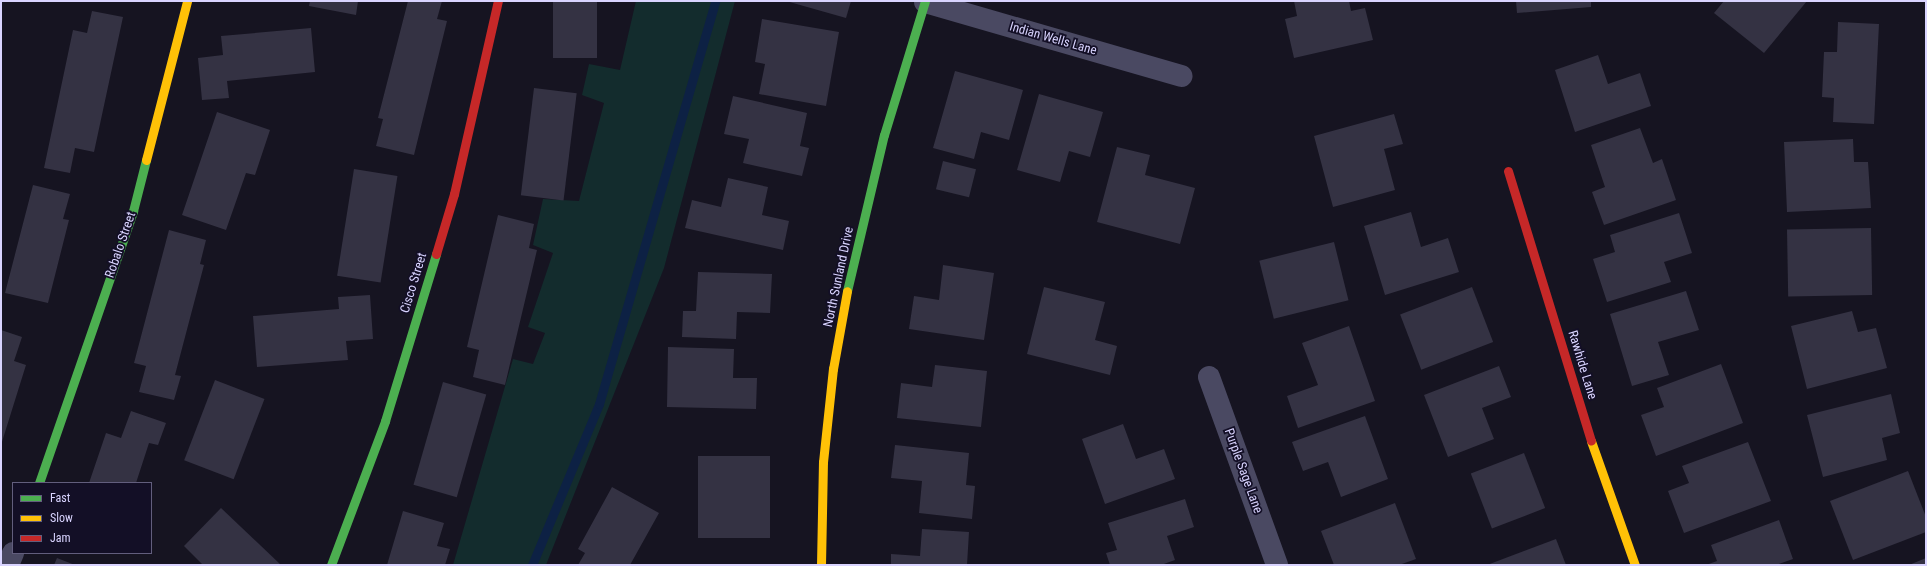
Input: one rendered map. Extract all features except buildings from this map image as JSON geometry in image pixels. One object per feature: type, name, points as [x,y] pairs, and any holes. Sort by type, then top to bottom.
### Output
[{"type":"street","name":"Robalo Street","points":[[39,482],[133,211],[187,1]]},
{"type":"street","name":"Cisco Street","points":[[331,565],[386,421],[454,194],[498,1]]},
{"type":"street","name":"Indian Wells Lane","points":[[925,1],[1182,76]]},
{"type":"street","name":"North Sunland Drive","points":[[821,565],[823,462],[833,369],[848,288],[884,135],[925,1]]},
{"type":"street","name":"Rawhide Lane","points":[[1508,171],[1602,476],[1635,565]]},
{"type":"street","name":"Purple Sage Lane","points":[[1209,377],[1277,565]]},
{"type":"street","points":[[8,565],[13,554]]},
{"type":"green space","points":[[636,1],[735,1],[664,268],[546,565],[453,565],[513,359],[533,364],[545,333],[528,327],[553,253],[533,245],[543,199],[579,201],[604,103],[582,95],[589,64],[620,70]]},
{"type":"waterway","points":[[532,565],[599,404],[715,1]]},
{"type":"traffic: fast","points":[[847,291],[884,135],[925,1]]},
{"type":"traffic: fast","points":[[39,482],[133,211],[146,160]]},
{"type":"traffic: fast","points":[[331,565],[385,421],[436,254]]},
{"type":"traffic: slow","points":[[146,160],[187,1]]},
{"type":"traffic: slow","points":[[821,565],[823,462],[833,369],[847,291]]},
{"type":"traffic: slow","points":[[1591,441],[1635,565]]},
{"type":"traffic: jam","points":[[436,254],[454,194],[498,1]]},
{"type":"traffic: jam","points":[[1508,171],[1591,441]]}]
